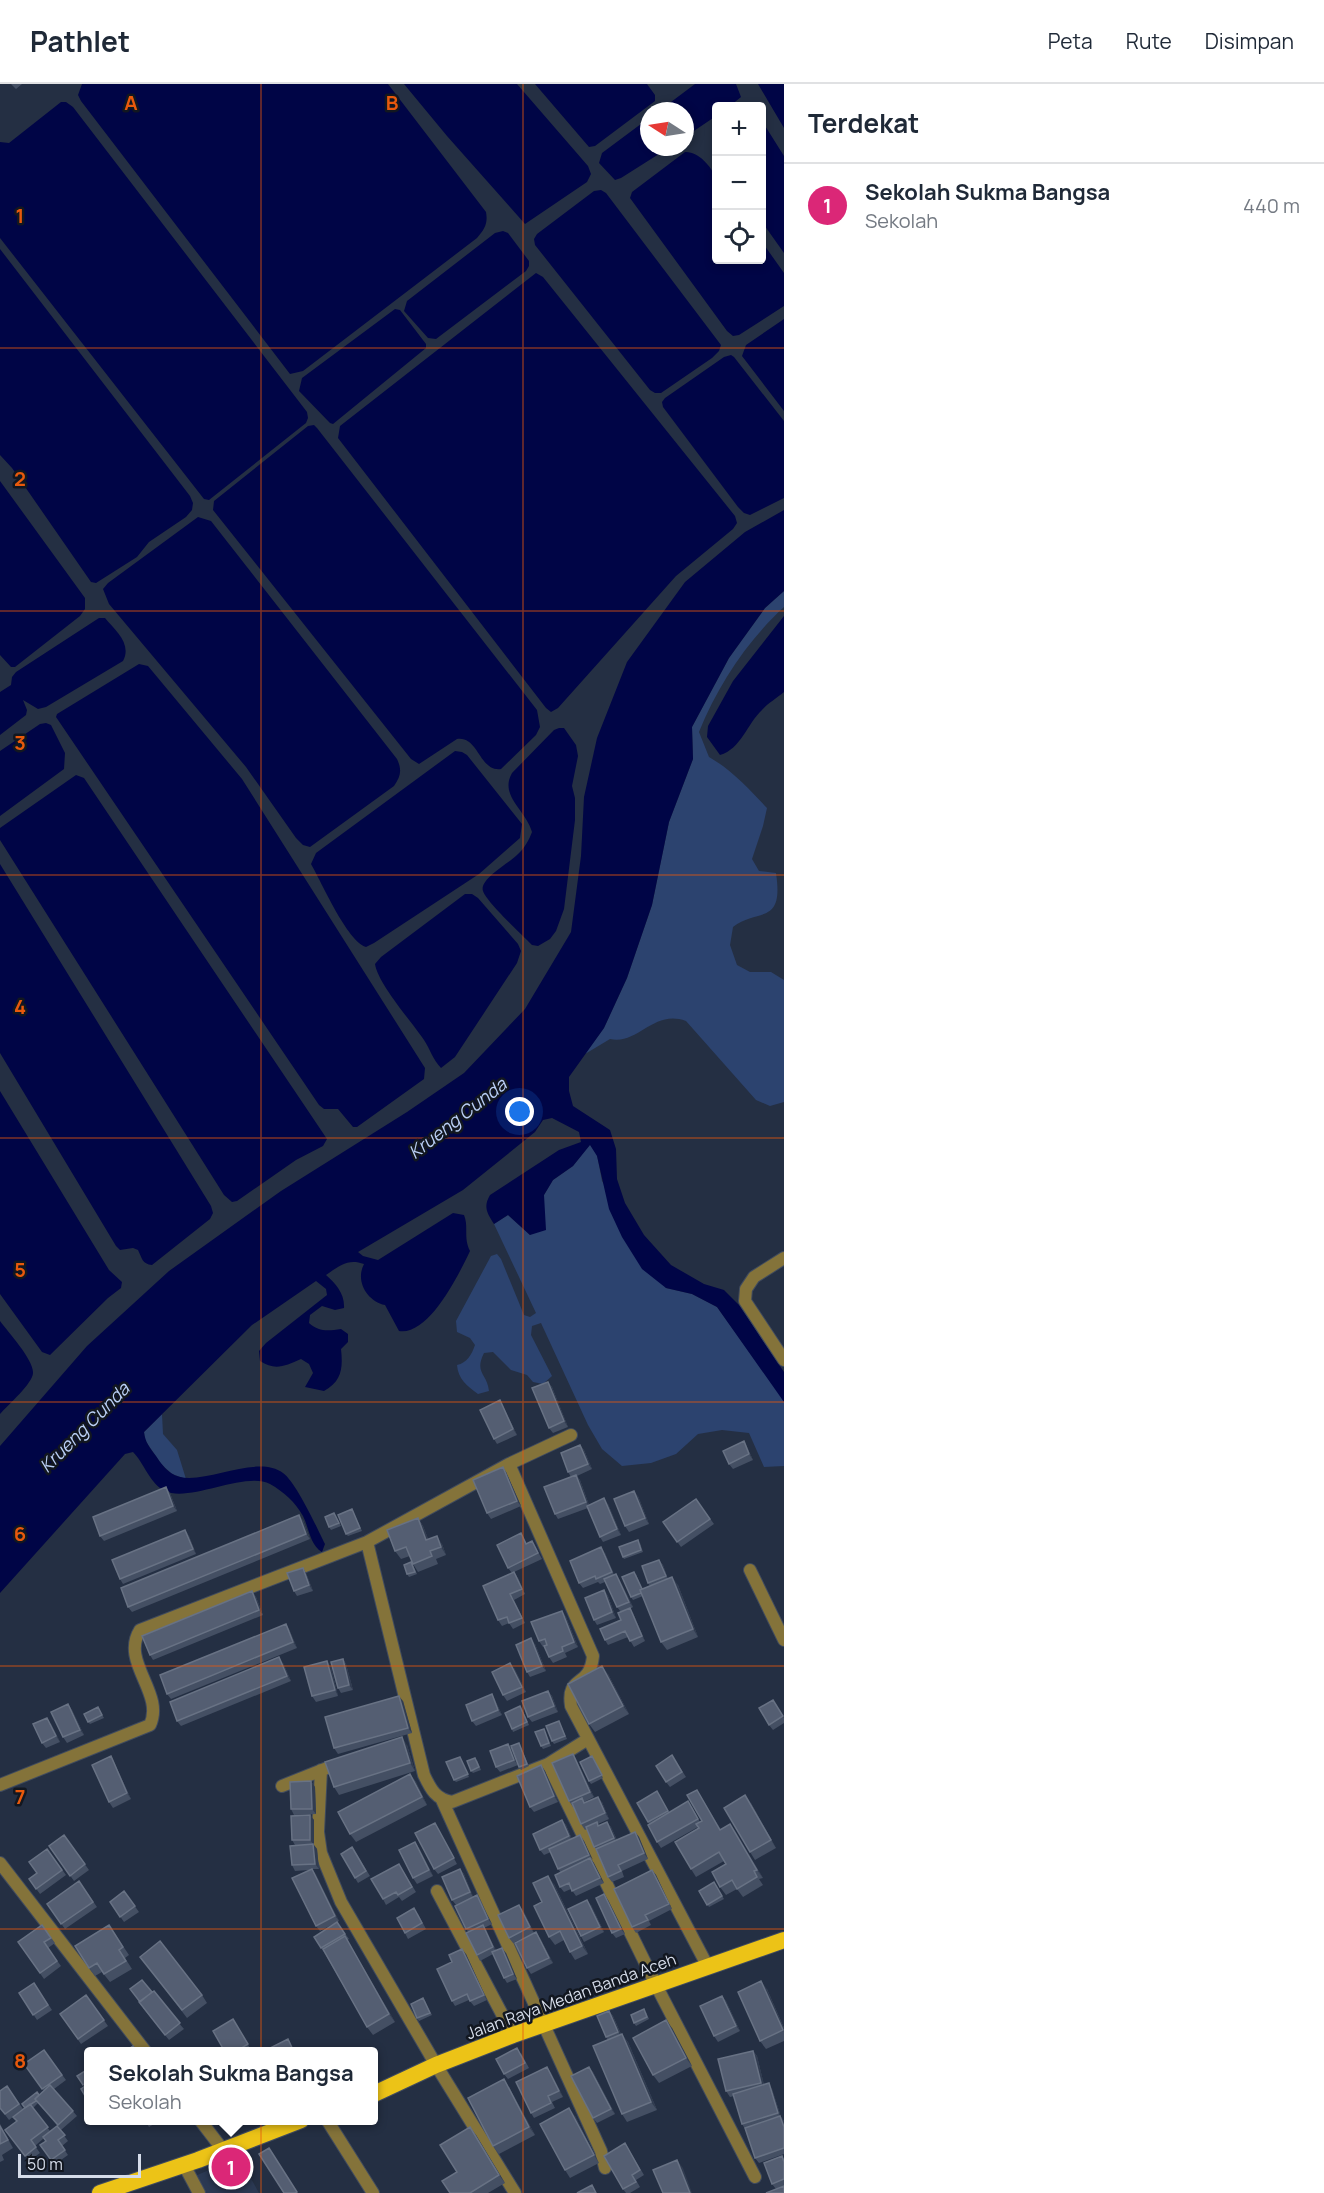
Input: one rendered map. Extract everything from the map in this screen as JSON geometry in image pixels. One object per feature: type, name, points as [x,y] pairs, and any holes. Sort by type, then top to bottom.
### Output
[{"type":"highway","name":"Jalan Raya Medan Banda Aceh","points":[[378,2092],[436,2065],[513,2035],[784,1940]]},
{"type":"highway","points":[[100,2193],[184,2165],[290,2125]]},
{"type":"street","points":[[784,1258],[754,1277],[746,1289],[745,1301],[784,1360]]},
{"type":"street","points":[[0,1785],[150,1725],[154,1716],[153,1704],[133,1651],[134,1640],[140,1630],[367,1542],[509,1464],[572,1436]]},
{"type":"street","points":[[509,1464],[593,1656],[592,1668],[586,1677],[573,1685],[569,1693],[571,1706],[708,1967]]},
{"type":"street","points":[[367,1542],[410,1739],[431,1791],[442,1800],[452,1803],[548,1764],[588,1739]]},
{"type":"street","points":[[750,1570],[784,1640]]},
{"type":"street","points":[[282,1785],[342,1763]]},
{"type":"street","points":[[548,1764],[656,1985],[755,2177]]},
{"type":"street","points":[[321,1770],[318,1832],[321,1853],[329,1876],[346,1911],[436,2065],[515,2193]]},
{"type":"street","points":[[442,1800],[601,2151],[606,2168]]},
{"type":"street","points":[[0,1863],[142,2047]]},
{"type":"street","points":[[437,1891],[513,2035]]},
{"type":"street","points":[[203,2125],[223,2150]]},
{"type":"street","points":[[330,2125],[373,2193]]},
{"type":"street","points":[[184,2165],[200,2193]]},
{"type":"shaded area","points":[[784,591],[784,607],[758,634],[724,681],[699,732],[709,757],[733,774],[767,808],[752,859],[759,871],[776,873],[776,901],[767,913],[742,921],[733,927],[730,945],[737,965],[750,972],[771,972],[784,980],[784,1102],[770,1106],[756,1100],[686,1021],[664,1020],[629,1037],[610,1039],[585,1054],[604,1028],[627,978],[652,905],[669,822],[693,759],[692,727],[729,658],[765,608]]},
{"type":"shaded area","points":[[590,1144],[597,1155],[602,1181],[666,1288],[692,1294],[717,1307],[784,1402],[784,1466],[764,1467],[749,1433],[722,1430],[698,1434],[676,1454],[651,1463],[622,1466],[602,1449],[588,1425],[541,1323],[532,1326],[531,1335],[552,1376],[543,1384],[533,1382],[527,1375],[511,1370],[493,1352],[484,1353],[480,1365],[489,1391],[478,1394],[461,1378],[457,1365],[469,1358],[475,1345],[470,1338],[457,1332],[456,1321],[491,1256],[497,1254],[501,1259],[524,1315],[530,1317],[536,1313],[494,1224],[508,1215],[530,1235],[544,1195],[553,1180],[573,1166]]},
{"type":"shaded area","points":[[162,1414],[163,1434],[177,1450],[186,1479],[172,1474],[161,1464],[145,1440],[144,1432]]},
{"type":"shaded area","points":[[239,2157],[259,2193],[205,2193],[195,2176]]},
{"type":"water","points":[[82,84],[388,84],[486,212],[485,226],[477,238],[303,371],[290,374],[81,101],[78,95]]},
{"type":"water","points":[[404,84],[517,84],[588,166],[591,174],[587,182],[525,224]]},
{"type":"water","points":[[535,84],[647,84],[655,95],[655,101],[640,102],[640,112],[595,146],[589,147]]},
{"type":"water","points":[[695,84],[736,84],[741,97],[735,102],[712,102],[712,119],[694,131],[694,102],[671,102]]},
{"type":"water","points":[[758,84],[784,84],[784,128]]},
{"type":"water","points":[[61,102],[66,102],[73,107],[307,412],[306,423],[209,500],[204,499],[0,238],[0,142],[9,143]]},
{"type":"water","points":[[640,125],[640,156],[656,156],[615,180],[599,163],[602,153]]},
{"type":"water","points":[[766,127],[784,156],[784,253],[766,228]]},
{"type":"water","points":[[694,154],[704,160],[712,171],[712,264],[766,264],[766,248],[784,273],[784,306],[739,335],[733,336],[727,331],[630,198],[632,192],[680,156],[694,156]]},
{"type":"water","points":[[601,190],[606,193],[721,345],[712,358],[661,393],[650,390],[535,245],[534,239],[537,234],[594,191]]},
{"type":"water","points":[[503,231],[508,233],[529,261],[526,271],[436,339],[428,338],[404,311],[407,301],[495,233]]},
{"type":"water","points":[[0,249],[190,496],[193,503],[192,510],[186,517],[149,542],[137,557],[96,583],[91,582],[12,468],[0,455]]},
{"type":"water","points":[[536,273],[543,277],[735,516],[737,523],[733,529],[676,576],[558,708],[551,712],[338,438],[340,426]]},
{"type":"water","points":[[395,309],[400,310],[426,344],[426,348],[333,424],[330,423],[299,391],[302,378]]},
{"type":"water","points":[[784,319],[784,411],[742,356],[746,345]]},
{"type":"water","points":[[731,355],[784,421],[784,498],[750,515],[738,507],[663,407],[662,402],[724,357]]},
{"type":"water","points":[[314,425],[537,710],[540,727],[536,735],[501,769],[488,765],[470,743],[457,739],[419,764],[411,759],[213,510],[214,501],[308,426]]},
{"type":"water","points":[[0,481],[85,598],[85,609],[80,616],[15,667],[11,667],[0,655]]},
{"type":"water","name":"Krueng Cunda","points":[[784,510],[784,591],[765,608],[729,658],[692,727],[693,759],[669,822],[652,905],[627,978],[604,1028],[569,1077],[569,1091],[573,1106],[610,1130],[616,1149],[617,1179],[625,1203],[644,1235],[671,1265],[704,1284],[724,1290],[739,1305],[784,1372],[784,1402],[717,1307],[692,1294],[666,1288],[642,1269],[622,1237],[609,1209],[597,1156],[590,1145],[573,1166],[553,1180],[544,1195],[546,1230],[530,1235],[508,1215],[494,1224],[487,1210],[490,1195],[559,1150],[581,1142],[579,1132],[552,1118],[543,1120],[535,1132],[463,1190],[358,1252],[363,1256],[378,1260],[453,1213],[464,1215],[470,1251],[442,1302],[421,1324],[410,1330],[399,1331],[385,1305],[373,1299],[364,1289],[361,1277],[364,1264],[353,1262],[344,1264],[326,1275],[339,1290],[344,1308],[335,1310],[322,1306],[310,1315],[309,1323],[320,1329],[341,1329],[348,1334],[348,1342],[341,1349],[342,1362],[335,1383],[324,1391],[305,1387],[313,1373],[309,1364],[301,1359],[275,1367],[260,1361],[259,1351],[266,1343],[327,1295],[326,1289],[316,1281],[252,1325],[144,1432],[148,1445],[163,1465],[171,1473],[182,1477],[195,1478],[257,1467],[271,1468],[283,1473],[300,1495],[317,1527],[325,1544],[322,1552],[312,1541],[303,1516],[296,1506],[270,1484],[246,1481],[202,1491],[175,1494],[155,1484],[133,1452],[125,1454],[0,1593],[0,1446],[87,1346],[169,1271],[281,1191],[407,1112],[464,1073],[525,1009],[571,932],[581,856],[584,797],[597,738],[627,662],[685,582],[745,532]]},
{"type":"water","points":[[198,517],[211,521],[399,763],[400,773],[394,786],[310,847],[303,845],[296,838],[246,767],[109,604],[103,589]]},
{"type":"water","points":[[784,616],[784,692],[767,705],[733,747],[720,755],[707,737],[708,726],[733,681]]},
{"type":"water","points":[[99,618],[105,618],[122,638],[126,649],[123,661],[46,707],[38,709],[23,700],[27,710],[26,715],[0,735],[0,692],[11,685],[12,677],[16,672]]},
{"type":"water","points":[[139,664],[148,666],[242,779],[425,1068],[424,1079],[357,1127],[353,1127],[338,1109],[324,1109],[319,1105],[56,717],[57,714]]},
{"type":"water","points":[[40,724],[51,725],[65,753],[64,769],[0,816],[0,751]]},
{"type":"water","points":[[564,728],[576,745],[578,756],[572,786],[575,798],[575,820],[564,909],[556,931],[550,939],[538,946],[532,945],[496,909],[485,896],[483,886],[490,876],[520,853],[532,832],[511,796],[509,781],[512,773],[554,730]]},
{"type":"water","points":[[455,751],[467,755],[522,824],[520,838],[479,874],[366,947],[351,934],[343,923],[311,864],[316,853]]},
{"type":"water","points":[[76,775],[84,778],[327,1139],[323,1146],[296,1160],[237,1201],[232,1202],[224,1195],[0,840],[0,828]]},
{"type":"water","points":[[0,864],[211,1206],[213,1213],[210,1219],[152,1265],[144,1262],[138,1250],[133,1248],[120,1250],[116,1246],[0,1053]]},
{"type":"water","points":[[465,894],[472,894],[478,898],[518,944],[521,951],[517,963],[455,1057],[441,1068],[424,1040],[382,982],[375,964],[381,957]]},
{"type":"water","points":[[0,1091],[109,1270],[122,1282],[121,1288],[50,1355],[42,1352],[0,1294]]},
{"type":"water","points":[[0,1321],[25,1354],[33,1373],[25,1388],[0,1414]]},
{"type":"building","points":[[548,1382],[564,1421],[549,1428],[532,1388]]},
{"type":"building","points":[[500,1400],[513,1429],[494,1439],[480,1410]]},
{"type":"building","points":[[744,1441],[749,1454],[729,1464],[723,1451]]},
{"type":"building","points":[[580,1445],[588,1464],[568,1472],[561,1453]]},
{"type":"building","points":[[503,1467],[517,1501],[487,1513],[473,1480]]},
{"type":"building","points":[[576,1475],[586,1502],[555,1514],[544,1487]]},
{"type":"building","points":[[166,1487],[173,1506],[100,1536],[93,1517]]},
{"type":"building","points":[[634,1491],[645,1518],[625,1526],[614,1499]]},
{"type":"building","points":[[604,1498],[617,1529],[600,1537],[587,1506]]},
{"type":"building","points":[[696,1499],[710,1519],[677,1542],[663,1522]]},
{"type":"building","points":[[352,1509],[360,1528],[346,1534],[338,1515]]},
{"type":"building","points":[[334,1513],[339,1523],[329,1527],[325,1517]]},
{"type":"building","points":[[299,1515],[306,1534],[128,1607],[121,1588]]},
{"type":"building","points":[[418,1518],[426,1540],[437,1536],[441,1547],[430,1551],[432,1556],[413,1564],[406,1547],[395,1551],[387,1530]]},
{"type":"building","points":[[185,1530],[193,1549],[120,1579],[112,1560]]},
{"type":"building","points":[[521,1533],[526,1544],[532,1541],[538,1553],[508,1568],[497,1545]]},
{"type":"building","points":[[638,1540],[641,1550],[623,1557],[619,1547]]},
{"type":"building","points":[[601,1547],[612,1572],[579,1583],[570,1561]]},
{"type":"building","points":[[659,1560],[666,1576],[648,1583],[642,1566]]},
{"type":"building","points":[[411,1562],[415,1572],[407,1574],[404,1565]]},
{"type":"building","points":[[303,1568],[309,1585],[294,1591],[287,1573]]},
{"type":"building","points":[[514,1572],[522,1589],[510,1594],[522,1618],[509,1623],[507,1617],[498,1620],[483,1586]]},
{"type":"building","points":[[634,1572],[642,1589],[641,1593],[631,1597],[622,1577]]},
{"type":"building","points":[[616,1574],[629,1602],[617,1607],[604,1579]]},
{"type":"building","points":[[672,1577],[693,1629],[661,1642],[640,1590]]},
{"type":"building","points":[[604,1590],[612,1612],[594,1620],[585,1598]]},
{"type":"building","points":[[252,1591],[259,1610],[150,1655],[142,1636]]},
{"type":"building","points":[[630,1608],[642,1636],[630,1641],[625,1631],[605,1640],[600,1629],[621,1620],[618,1613]]},
{"type":"building","points":[[562,1611],[574,1642],[562,1647],[563,1651],[549,1657],[544,1646],[547,1645],[545,1639],[539,1641],[531,1622]]},
{"type":"building","points":[[286,1624],[293,1642],[167,1694],[160,1675]]},
{"type":"building","points":[[531,1638],[542,1666],[527,1672],[516,1645]]},
{"type":"building","points":[[279,1657],[287,1676],[177,1721],[170,1702]]},
{"type":"building","points":[[343,1659],[349,1685],[338,1688],[331,1662]]},
{"type":"building","points":[[327,1661],[335,1690],[312,1696],[304,1667]]},
{"type":"building","points":[[510,1663],[522,1687],[503,1695],[492,1672]]},
{"type":"building","points":[[602,1666],[623,1706],[589,1724],[568,1684]]},
{"type":"building","points":[[548,1691],[554,1706],[528,1717],[522,1701]]},
{"type":"building","points":[[492,1694],[498,1710],[472,1721],[466,1705]]},
{"type":"building","points":[[399,1696],[408,1728],[334,1748],[325,1717]]},
{"type":"building","points":[[773,1700],[783,1716],[769,1725],[759,1708]]},
{"type":"building","points":[[68,1704],[80,1730],[63,1737],[51,1712]]},
{"type":"building","points":[[520,1706],[527,1722],[512,1729],[505,1713]]},
{"type":"building","points":[[98,1707],[102,1715],[88,1722],[84,1714]]},
{"type":"building","points":[[47,1718],[56,1736],[42,1743],[33,1724]]},
{"type":"building","points":[[559,1721],[565,1736],[552,1741],[546,1726]]},
{"type":"building","points":[[544,1729],[549,1743],[541,1746],[535,1732]]},
{"type":"building","points":[[402,1737],[410,1763],[334,1787],[325,1762]]},
{"type":"building","points":[[519,1743],[527,1764],[519,1767],[511,1746]]},
{"type":"building","points":[[508,1744],[514,1760],[496,1767],[490,1751]]},
{"type":"building","points":[[573,1754],[590,1792],[569,1801],[552,1763]]},
{"type":"building","points":[[672,1755],[682,1772],[666,1782],[656,1766]]},
{"type":"building","points":[[111,1756],[127,1793],[109,1802],[92,1765]]},
{"type":"building","points":[[592,1756],[602,1775],[589,1781],[580,1762]]},
{"type":"building","points":[[460,1757],[468,1774],[454,1780],[446,1762]]},
{"type":"building","points":[[475,1758],[479,1767],[471,1771],[467,1761]]},
{"type":"building","points":[[541,1765],[554,1796],[530,1807],[517,1776]]},
{"type":"building","points":[[410,1774],[422,1797],[350,1834],[338,1812]]},
{"type":"building","points":[[311,1781],[312,1809],[291,1809],[290,1782]]},
{"type":"building","points":[[697,1790],[720,1830],[730,1824],[757,1870],[754,1871],[757,1877],[737,1889],[732,1880],[720,1887],[712,1872],[726,1864],[719,1852],[691,1869],[675,1842],[699,1828],[696,1824],[702,1821],[687,1795]]},
{"type":"building","points":[[657,1791],[668,1811],[648,1822],[637,1803]]},
{"type":"building","points":[[745,1795],[771,1840],[750,1852],[724,1808]]},
{"type":"building","points":[[598,1797],[605,1813],[581,1824],[572,1803],[582,1798],[584,1803]]},
{"type":"building","points":[[688,1801],[698,1819],[657,1842],[648,1825]]},
{"type":"building","points":[[310,1815],[310,1840],[292,1840],[291,1816]]},
{"type":"building","points":[[562,1820],[569,1836],[540,1850],[533,1834]]},
{"type":"building","points":[[597,1822],[598,1826],[607,1822],[614,1838],[594,1847],[586,1827]]},
{"type":"building","points":[[435,1823],[454,1858],[434,1869],[415,1833]]},
{"type":"building","points":[[635,1832],[644,1853],[618,1865],[621,1871],[608,1877],[596,1849]]},
{"type":"building","points":[[64,1835],[85,1864],[70,1876],[49,1846]]},
{"type":"building","points":[[580,1835],[589,1855],[558,1869],[549,1849]]},
{"type":"building","points":[[415,1842],[429,1870],[413,1878],[399,1850]]},
{"type":"building","points":[[313,1844],[315,1864],[292,1865],[290,1846]]},
{"type":"building","points":[[352,1847],[366,1871],[355,1878],[341,1854]]},
{"type":"building","points":[[47,1849],[62,1870],[36,1889],[29,1879],[37,1873],[29,1862]]},
{"type":"building","points":[[590,1858],[600,1878],[572,1891],[569,1883],[560,1887],[555,1875]]},
{"type":"building","points":[[399,1864],[412,1887],[398,1895],[396,1892],[383,1899],[371,1879]]},
{"type":"building","points":[[312,1869],[335,1916],[316,1926],[292,1878]]},
{"type":"building","points":[[460,1869],[470,1892],[452,1900],[442,1877]]},
{"type":"building","points":[[652,1870],[669,1904],[645,1915],[648,1920],[632,1927],[614,1889]]},
{"type":"building","points":[[548,1876],[582,1946],[570,1952],[560,1931],[549,1937],[534,1906],[542,1902],[533,1883]]},
{"type":"building","points":[[79,1881],[93,1902],[61,1924],[47,1904]]},
{"type":"building","points":[[714,1882],[722,1896],[707,1905],[699,1891]]},
{"type":"building","points":[[124,1891],[135,1906],[120,1917],[110,1902]]},
{"type":"building","points":[[604,1894],[621,1929],[612,1933],[596,1898]]},
{"type":"building","points":[[477,1895],[488,1919],[466,1929],[455,1906]]},
{"type":"building","points":[[587,1900],[600,1927],[581,1936],[568,1909]]},
{"type":"building","points":[[519,1905],[530,1927],[509,1938],[498,1915]]},
{"type":"building","points":[[414,1908],[422,1923],[405,1933],[397,1918]]},
{"type":"building","points":[[337,1922],[345,1934],[321,1948],[314,1937]]},
{"type":"building","points":[[42,1925],[51,1938],[44,1942],[57,1961],[40,1973],[18,1942]]},
{"type":"building","points":[[109,1925],[123,1947],[119,1950],[126,1961],[104,1974],[97,1963],[89,1968],[75,1946]]},
{"type":"building","points":[[483,1925],[493,1947],[477,1955],[466,1933]]},
{"type":"building","points":[[536,1932],[549,1958],[527,1968],[515,1943]]},
{"type":"building","points":[[345,1936],[389,2014],[367,2027],[323,1949]]},
{"type":"building","points":[[160,1941],[202,1995],[182,2010],[140,1957]]},
{"type":"building","points":[[502,1948],[513,1974],[504,1978],[492,1952]]},
{"type":"building","points":[[462,1949],[484,1995],[470,2001],[467,1994],[452,2001],[437,1969],[452,1962],[449,1955]]},
{"type":"building","points":[[142,1980],[152,1992],[140,2002],[130,1989]]},
{"type":"building","points":[[761,1981],[783,2030],[760,2041],[738,1992]]},
{"type":"building","points":[[34,1983],[48,2005],[33,2015],[19,1993]]},
{"type":"building","points":[[154,1991],[180,2023],[165,2035],[139,2002]]},
{"type":"building","points":[[86,1995],[104,2020],[78,2039],[60,2014]]},
{"type":"building","points":[[722,1996],[736,2026],[714,2036],[700,2006]]},
{"type":"building","points":[[423,1998],[430,2013],[417,2018],[411,2004]]},
{"type":"building","points":[[644,2009],[647,2017],[634,2023],[631,2015]]},
{"type":"building","points":[[609,2011],[618,2032],[606,2037],[597,2016]]},
{"type":"building","points":[[233,2019],[248,2044],[243,2047],[222,2047],[213,2031]]},
{"type":"building","points":[[666,2020],[686,2058],[653,2075],[633,2038]]},
{"type":"building","points":[[622,2034],[651,2102],[622,2114],[593,2046]]},
{"type":"building","points":[[288,2039],[292,2047],[272,2047]]},
{"type":"building","points":[[517,2048],[525,2063],[504,2074],[496,2059]]},
{"type":"building","points":[[44,2050],[62,2075],[42,2089],[24,2064]]},
{"type":"building","points":[[753,2051],[761,2083],[726,2091],[718,2059]]},
{"type":"building","points":[[547,2067],[559,2091],[548,2096],[551,2103],[531,2113],[516,2082]]},
{"type":"building","points":[[589,2067],[611,2109],[593,2118],[571,2076]]},
{"type":"building","points":[[84,2072],[83,2085],[77,2076]]},
{"type":"building","points":[[504,2079],[529,2127],[493,2146],[468,2098]]},
{"type":"building","points":[[769,2083],[778,2113],[742,2124],[733,2094]]},
{"type":"building","points":[[50,2085],[73,2111],[58,2125],[35,2099]]},
{"type":"building","points":[[7,2086],[19,2104],[5,2114],[0,2108],[0,2091]]},
{"type":"building","points":[[37,2092],[39,2095],[36,2101],[25,2108],[22,2104]]},
{"type":"building","points":[[30,2104],[48,2127],[31,2140],[36,2147],[25,2156],[5,2130],[17,2121],[13,2117]]},
{"type":"building","points":[[569,2108],[594,2155],[565,2170],[540,2124]]},
{"type":"building","points":[[780,2116],[784,2127],[784,2148],[755,2158],[745,2128]]},
{"type":"building","points":[[0,2126],[8,2140],[0,2144]]},
{"type":"building","points":[[57,2126],[65,2135],[58,2140],[65,2150],[51,2160],[40,2145],[46,2141],[43,2137]]},
{"type":"building","points":[[470,2127],[499,2175],[470,2193],[450,2193],[442,2181],[457,2172],[440,2145]]},
{"type":"building","points":[[625,2143],[640,2170],[632,2175],[636,2182],[623,2189],[604,2156]]},
{"type":"building","points":[[269,2148],[297,2192],[284,2193],[259,2154]]},
{"type":"building","points":[[782,2156],[784,2179],[772,2184],[764,2163]]},
{"type":"building","points":[[677,2160],[690,2193],[663,2193],[653,2170]]},
{"type":"building","points":[[592,2185],[596,2193],[577,2193]]},
{"type":"building","points":[[784,2186],[784,2193],[766,2193]]},
{"type":"place","name":"Sekolah Sukma Bangsa","points":[[231,2167]]}]
